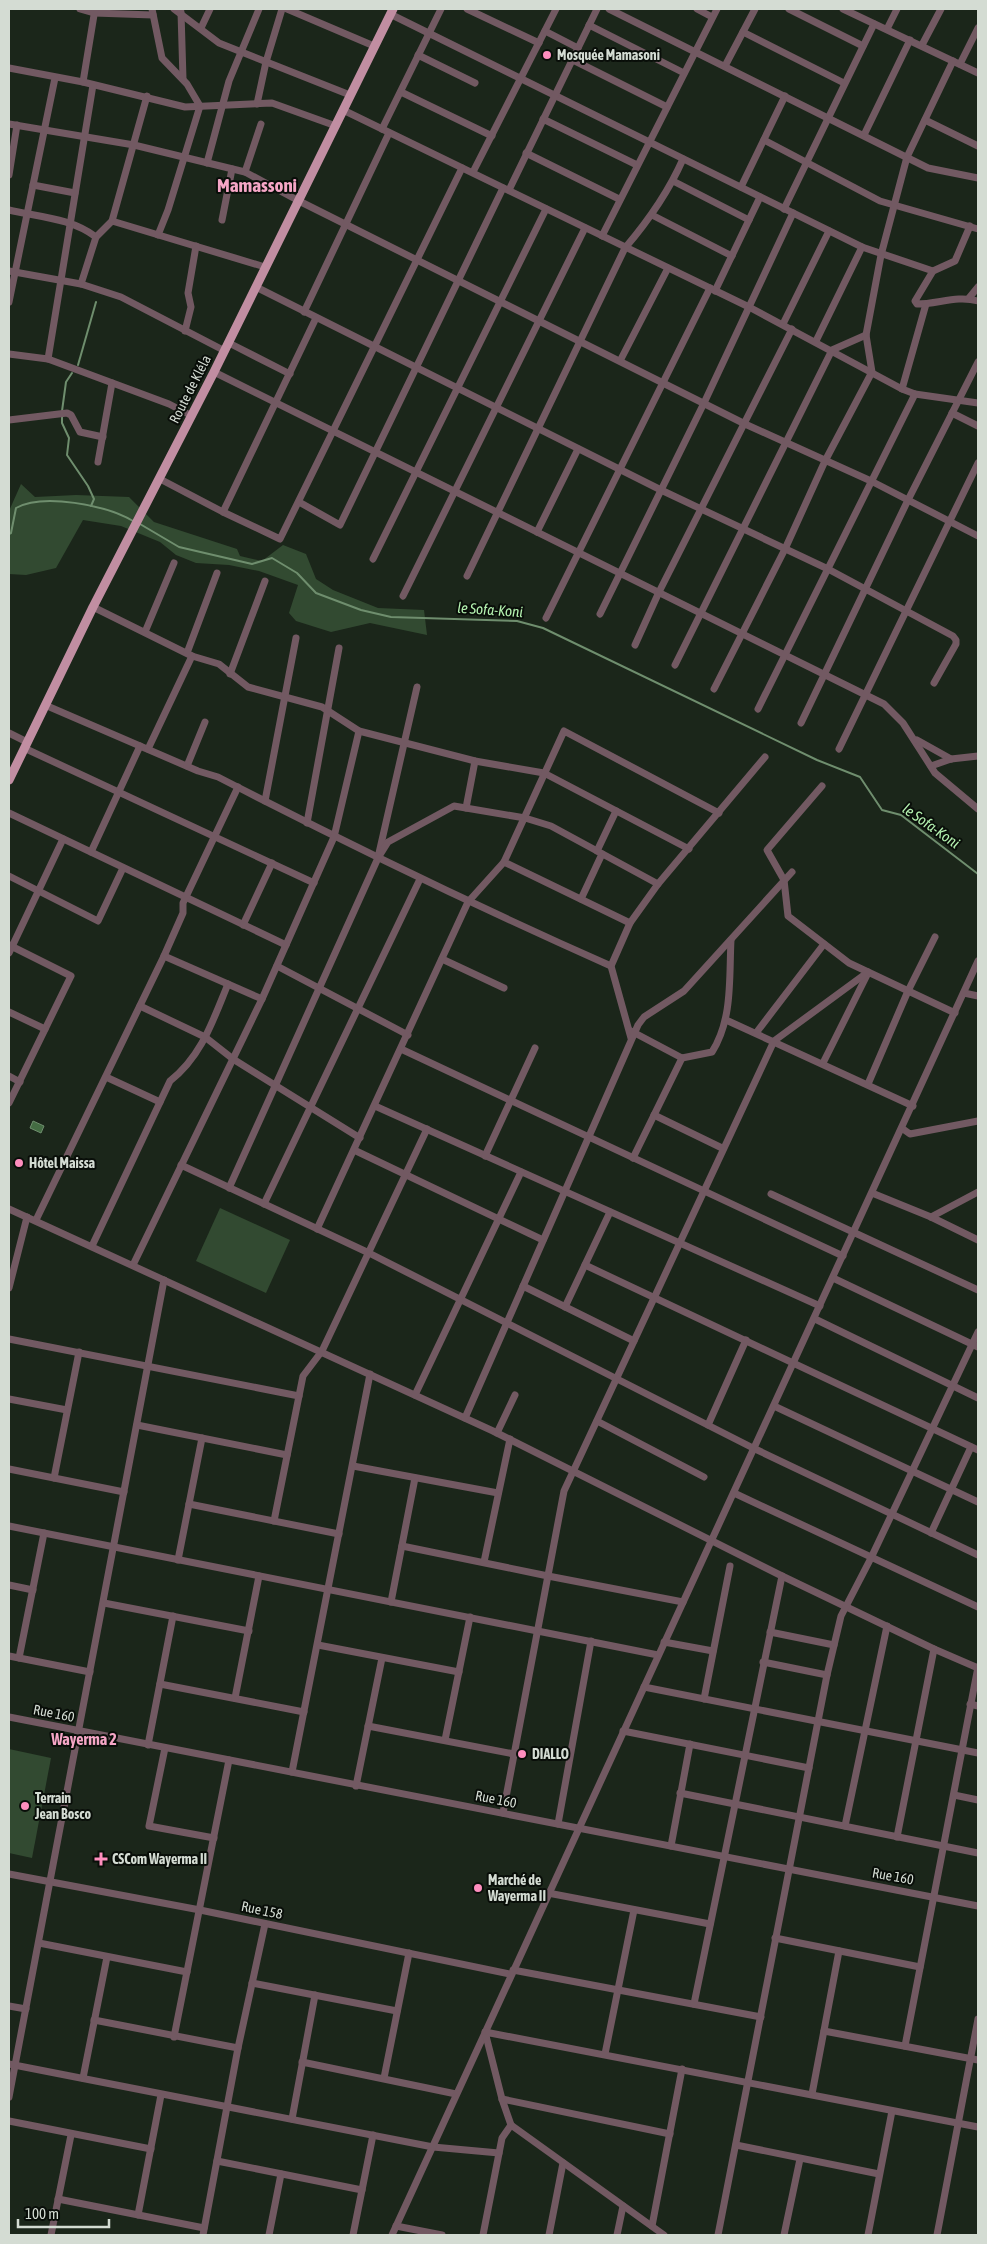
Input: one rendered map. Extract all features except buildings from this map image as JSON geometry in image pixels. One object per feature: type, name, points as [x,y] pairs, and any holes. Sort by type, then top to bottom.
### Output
[{"type":"main road","name":"Route de Kléla","points":[[9,780],[93,607],[227,347],[391,12]]},
{"type":"street","points":[[80,9],[153,12],[162,58],[183,79],[200,106],[158,235]]},
{"type":"street","points":[[174,9],[181,11],[219,43],[350,95]]},
{"type":"street","points":[[201,28],[210,9]]},
{"type":"street","points":[[207,163],[221,105],[259,9]]},
{"type":"street","points":[[257,104],[266,62],[282,9]]},
{"type":"street","points":[[286,9],[374,46]]},
{"type":"street","points":[[382,129],[441,9]]},
{"type":"street","points":[[467,9],[539,44]]},
{"type":"street","points":[[473,172],[539,44],[554,9]]},
{"type":"street","points":[[299,502],[340,525],[374,452],[506,189],[556,96],[597,9]]},
{"type":"street","points":[[609,9],[928,168],[978,178]]},
{"type":"street","points":[[697,9],[712,17]]},
{"type":"street","points":[[602,236],[716,9]]},
{"type":"street","points":[[725,66],[755,9]]},
{"type":"street","points":[[789,9],[863,46]]},
{"type":"street","points":[[843,9],[852,11],[874,24],[978,74]]},
{"type":"street","points":[[887,30],[897,9]]},
{"type":"street","points":[[922,46],[941,9]]},
{"type":"street","points":[[83,82],[94,11]]},
{"type":"street","points":[[181,11],[183,79]]},
{"type":"street","points":[[391,12],[429,33],[862,247],[933,271]]},
{"type":"street","points":[[784,209],[874,24]]},
{"type":"street","points":[[589,26],[684,73]]},
{"type":"street","points":[[714,689],[872,372],[866,334],[881,255],[907,157],[925,120],[978,28]]},
{"type":"street","points":[[545,31],[578,48]]},
{"type":"street","points":[[743,32],[844,83]]},
{"type":"street","points":[[864,135],[910,40]]},
{"type":"street","points":[[418,55],[475,83]]},
{"type":"street","points":[[573,60],[667,107]]},
{"type":"street","points":[[9,68],[83,82],[185,106],[272,103],[336,126]]},
{"type":"street","points":[[9,302],[12,271],[33,185],[55,78]]},
{"type":"street","points":[[48,360],[93,85]]},
{"type":"street","points":[[401,92],[492,136]]},
{"type":"street","points":[[81,284],[96,237],[112,221],[147,96]]},
{"type":"street","points":[[741,187],[785,96]]},
{"type":"street","points":[[343,110],[749,307],[816,341],[902,389],[915,394],[978,403]]},
{"type":"street","points":[[543,119],[637,166]]},
{"type":"street","points":[[925,120],[978,146]]},
{"type":"street","points":[[9,124],[134,145],[245,172],[344,224],[581,340],[745,424],[871,480],[978,536]]},
{"type":"street","points":[[245,172],[261,124]]},
{"type":"street","points":[[9,175],[17,125]]},
{"type":"street","points":[[304,312],[344,224],[389,133]]},
{"type":"street","points":[[764,140],[880,201],[978,229]]},
{"type":"street","points":[[526,153],[619,199]]},
{"type":"street","points":[[467,576],[625,248],[652,216],[673,181],[683,158]]},
{"type":"street","points":[[222,220],[232,168]]},
{"type":"street","points":[[160,479],[280,539],[334,433],[462,168]]},
{"type":"street","points":[[673,181],[750,220]]},
{"type":"street","points":[[33,185],[75,193]]},
{"type":"street","points":[[546,618],[664,382],[732,256],[760,197]]},
{"type":"street","points":[[373,558],[546,208]]},
{"type":"street","points":[[9,210],[70,222],[83,227],[96,237]]},
{"type":"street","points":[[600,614],[704,403],[793,213]]},
{"type":"street","points":[[652,216],[732,256]]},
{"type":"street","points":[[112,221],[265,267]]},
{"type":"street","points":[[970,226],[955,261],[933,271],[915,302],[917,304],[926,304],[969,298],[978,301]]},
{"type":"street","points":[[403,596],[498,409],[585,228]]},
{"type":"street","points":[[783,324],[829,230]]},
{"type":"street","points":[[185,331],[191,307],[188,293],[196,246]]},
{"type":"street","points":[[816,341],[862,247]]},
{"type":"street","points":[[620,361],[668,268]]},
{"type":"street","points":[[12,271],[81,284],[121,297],[185,331],[290,374]]},
{"type":"street","points":[[256,287],[620,470],[828,569],[906,610],[956,640],[934,683]]},
{"type":"street","points":[[969,298],[978,287]]},
{"type":"street","points":[[902,389],[926,304]]},
{"type":"street","points":[[223,512],[316,318]]},
{"type":"street","points":[[635,645],[659,592],[792,329]]},
{"type":"street","points":[[675,665],[744,530],[785,442],[832,350],[866,334]]},
{"type":"street","points":[[9,354],[48,360],[169,404],[192,416]]},
{"type":"street","points":[[801,723],[908,500],[978,362]]},
{"type":"street","points":[[214,372],[884,704],[903,723],[935,773],[978,809]]},
{"type":"street","points":[[98,462],[112,383]]},
{"type":"street","points":[[758,709],[915,394]]},
{"type":"street","points":[[9,420],[66,413],[71,415],[80,432],[103,437]]},
{"type":"street","points":[[952,413],[978,426]]},
{"type":"street","points":[[537,532],[578,449]]},
{"type":"street","points":[[839,749],[978,463]]},
{"type":"street","points":[[145,632],[174,563]]},
{"type":"street","points":[[148,749],[190,654],[217,573]]},
{"type":"street","points":[[230,674],[265,582]]},
{"type":"street","points":[[93,607],[190,654],[219,664],[248,688],[328,710],[358,730],[406,741],[475,761],[544,774],[689,849]]},
{"type":"street","points":[[264,801],[296,638]]},
{"type":"street","points":[[308,823],[339,648]]},
{"type":"street","points":[[378,858],[417,687]]},
{"type":"street","points":[[45,705],[187,766],[218,777],[420,879],[611,966]]},
{"type":"street","points":[[187,766],[205,722]]},
{"type":"street","points":[[133,1265],[262,999],[334,837],[358,730]]},
{"type":"street","points":[[317,1229],[468,902],[504,862],[564,731],[719,813]]},
{"type":"street","points":[[9,733],[26,745],[119,792],[314,883]]},
{"type":"street","points":[[914,739],[952,759]]},
{"type":"street","points":[[91,852],[140,746]]},
{"type":"street","points":[[731,940],[726,1020],[720,1040],[712,1052],[682,1058],[632,1033],[611,966],[630,923],[658,884],[765,757]]},
{"type":"street","points":[[931,766],[952,759],[978,757]]},
{"type":"street","points":[[466,808],[475,761]]},
{"type":"street","points":[[822,786],[767,850],[784,880],[788,916],[849,963],[955,1013]]},
{"type":"street","points":[[36,1220],[164,956],[182,914],[186,898],[238,787]]},
{"type":"street","points":[[229,1188],[378,858],[388,842],[454,806],[525,818],[551,826],[658,884]]},
{"type":"street","points":[[581,899],[616,811]]},
{"type":"street","points":[[9,813],[286,945]]},
{"type":"street","points":[[9,1103],[71,976],[10,949],[63,839]]},
{"type":"street","points":[[504,862],[630,923]]},
{"type":"street","points":[[243,925],[272,864]]},
{"type":"street","points":[[9,876],[98,920],[123,868]]},
{"type":"street","points":[[465,1418],[544,1240],[632,1033],[644,1017],[684,991],[792,872]]},
{"type":"street","points":[[264,1204],[420,879]]},
{"type":"street","points":[[868,1084],[908,991],[936,938]]},
{"type":"street","points":[[756,1033],[824,944]]},
{"type":"street","points":[[164,956],[262,999]]},
{"type":"street","points":[[442,959],[504,988]]},
{"type":"street","points":[[392,2235],[978,962]]},
{"type":"street","points":[[276,966],[408,1034]]},
{"type":"street","points":[[503,1813],[564,1491],[722,1148],[774,1041],[868,972]]},
{"type":"street","points":[[823,1064],[868,972]]},
{"type":"street","points":[[92,1246],[170,1081],[187,1068],[205,1038],[228,984]]},
{"type":"street","points":[[964,992],[978,996]]},
{"type":"street","points":[[140,1006],[205,1038],[233,1059],[360,1138]]},
{"type":"street","points":[[9,1012],[45,1029]]},
{"type":"street","points":[[726,1020],[913,1106]]},
{"type":"street","points":[[485,1156],[535,1048]]},
{"type":"street","points":[[400,1049],[843,1256]]},
{"type":"street","points":[[634,1158],[682,1058]]},
{"type":"street","points":[[9,1076],[20,1082]]},
{"type":"street","points":[[106,1077],[160,1102]]},
{"type":"street","points":[[375,1106],[820,1306]]},
{"type":"street","points":[[654,1115],[722,1148]]},
{"type":"street","points":[[902,1129],[910,1134],[978,1122]]},
{"type":"street","points":[[274,1521],[304,1376],[322,1351],[427,1129]]},
{"type":"street","points":[[354,1150],[544,1240]]},
{"type":"street","points":[[181,1165],[369,1254],[753,1448],[978,1555]]},
{"type":"street","points":[[415,1395],[521,1172]]},
{"type":"street","points":[[931,1217],[978,1192]]},
{"type":"street","points":[[872,1193],[931,1217],[978,1240]]},
{"type":"street","points":[[771,1194],[978,1290]]},
{"type":"street","points":[[9,1209],[322,1351],[510,1439],[782,1576],[978,1668],[905,2046]]},
{"type":"street","points":[[565,1307],[610,1212]]},
{"type":"street","points":[[9,1288],[27,1217]]},
{"type":"street","points":[[585,1265],[978,1450]]},
{"type":"street","points":[[833,1278],[975,1346]]},
{"type":"street","points":[[9,2097],[12,2065],[26,2009],[39,1943],[164,1280]]},
{"type":"street","points":[[523,1286],[634,1341]]},
{"type":"street","points":[[815,1319],[978,1398]]},
{"type":"street","points":[[718,2235],[827,1675],[841,1616],[892,1515],[931,1427],[975,1346],[978,1332]]},
{"type":"street","points":[[9,1338],[299,1396]]},
{"type":"street","points":[[708,1425],[746,1340]]},
{"type":"street","points":[[54,1478],[79,1352]]},
{"type":"street","points":[[292,1772],[370,1374]]},
{"type":"street","points":[[497,1433],[515,1395]]},
{"type":"street","points":[[9,1399],[68,1410]]},
{"type":"street","points":[[774,1406],[978,1502]]},
{"type":"street","points":[[597,1421],[704,1477]]},
{"type":"street","points":[[137,1425],[287,1455]]},
{"type":"street","points":[[178,1560],[202,1438]]},
{"type":"street","points":[[484,1562],[510,1439]]},
{"type":"street","points":[[931,1533],[971,1447]]},
{"type":"street","points":[[353,1466],[498,1493]]},
{"type":"street","points":[[9,1469],[124,1492]]},
{"type":"street","points":[[391,1602],[415,1478]]},
{"type":"street","points":[[734,1493],[978,1607]]},
{"type":"street","points":[[189,1504],[339,1534]]},
{"type":"street","points":[[9,1526],[658,1655]]},
{"type":"street","points":[[19,1658],[44,1533]]},
{"type":"street","points":[[402,1546],[683,1602]]},
{"type":"street","points":[[704,1698],[730,1566]]},
{"type":"street","points":[[235,1698],[259,1576]]},
{"type":"street","points":[[694,2004],[782,1576]]},
{"type":"street","points":[[9,1585],[33,1590]]},
{"type":"street","points":[[104,1602],[248,1630]]},
{"type":"street","points":[[148,1745],[173,1616]]},
{"type":"street","points":[[445,1740],[470,1618]]},
{"type":"street","points":[[845,1826],[887,1626]]},
{"type":"street","points":[[770,1632],[834,1646]]},
{"type":"street","points":[[558,1824],[591,1641]]},
{"type":"street","points":[[664,1642],[713,1651]]},
{"type":"street","points":[[318,1645],[459,1672]]},
{"type":"street","points":[[897,1837],[934,1649]]},
{"type":"street","points":[[9,1656],[90,1672]]},
{"type":"street","points":[[356,1786],[382,1658]]},
{"type":"street","points":[[763,1662],[827,1675]]},
{"type":"street","points":[[160,1684],[304,1712]]},
{"type":"street","points":[[644,1687],[978,1752]]},
{"type":"street","points":[[970,1704],[978,1706]]},
{"type":"street","name":"Rue 160","points":[[9,1717],[356,1786],[503,1813],[723,1858],[934,1896],[978,1906]]},
{"type":"street","points":[[368,1726],[514,1754]]},
{"type":"street","points":[[623,1731],[810,1768]]},
{"type":"street","points":[[670,1846],[690,1744]]},
{"type":"street","points":[[165,1748],[149,1826],[214,1838]]},
{"type":"street","points":[[174,2037],[229,1760]]},
{"type":"street","points":[[680,1793],[978,1853]]},
{"type":"street","points":[[954,1795],[978,1800]]},
{"type":"street","name":"Rue 158","points":[[9,1874],[200,1910],[409,1953],[617,1989],[761,2017]]},
{"type":"street","points":[[548,1893],[710,1924]]},
{"type":"street","points":[[605,2054],[634,1910]]},
{"type":"street","points":[[58,2199],[138,2215],[204,2232],[238,2048],[265,1924]]},
{"type":"street","points":[[775,1938],[920,1967]]},
{"type":"street","points":[[39,1943],[187,1972]]},
{"type":"street","points":[[812,2094],[839,1951]]},
{"type":"street","points":[[384,2078],[409,1953]]},
{"type":"street","points":[[83,2078],[107,1957]]},
{"type":"street","points":[[252,1983],[396,2011]]},
{"type":"street","points":[[292,2119],[314,1995]]},
{"type":"street","points":[[9,2006],[26,2009]]},
{"type":"street","points":[[937,2235],[958,2123],[974,2059],[978,2019]]},
{"type":"street","points":[[94,2020],[238,2048]]},
{"type":"street","points":[[824,2031],[974,2059]]},
{"type":"street","points":[[485,2032],[748,2081],[978,2127]]},
{"type":"street","points":[[485,2032],[502,2099],[511,2125],[664,2235]]},
{"type":"street","points":[[302,2062],[456,2094]]},
{"type":"street","points":[[12,2065],[433,2146],[499,2152]]},
{"type":"street","points":[[652,2226],[682,2069]]},
{"type":"street","points":[[138,2215],[161,2095]]},
{"type":"street","points":[[502,2099],[670,2134]]},
{"type":"street","points":[[868,2235],[892,2110]]},
{"type":"street","points":[[9,2122],[151,2149]]},
{"type":"street","points":[[483,2235],[502,2138],[511,2125]]},
{"type":"street","points":[[51,2235],[71,2134]]},
{"type":"street","points":[[353,2235],[373,2135]]},
{"type":"street","points":[[736,2145],[879,2174]]},
{"type":"street","points":[[784,2235],[800,2159]]},
{"type":"street","points":[[217,2162],[362,2190]]},
{"type":"street","points":[[549,2235],[563,2163]]},
{"type":"street","points":[[269,2235],[281,2174]]},
{"type":"street","points":[[617,2235],[623,2206]]},
{"type":"street","points":[[396,2226],[442,2235]]},
{"type":"shaded area","points":[[21,484],[35,497],[76,495],[129,497],[154,522],[237,549],[240,556],[262,561],[283,545],[306,554],[316,579],[333,590],[378,608],[424,610],[427,635],[370,623],[331,632],[296,621],[289,613],[298,585],[259,571],[229,565],[196,563],[176,555],[160,542],[121,526],[83,520],[56,568],[26,575],[9,574],[9,511]]},
{"type":"shaded area","points":[[33,1121],[44,1126],[41,1133],[30,1128]]},
{"type":"shaded area","points":[[220,1208],[290,1240],[266,1293],[196,1261]]},
{"type":"shaded area","name":"Terrain Jean Bosco","points":[[9,1749],[51,1758],[32,1858],[9,1853]]},
{"type":"waterway","points":[[78,365],[96,302]]},
{"type":"waterway","points":[[62,411],[66,382],[72,373]]},
{"type":"waterway","points":[[62,416],[62,423],[69,438],[67,455],[88,486],[94,499],[91,506]]},
{"type":"waterway","name":"le Sofa-Koni","points":[[9,534],[11,533],[16,508],[42,501],[58,501],[91,506],[107,510],[133,521]]},
{"type":"waterway","name":"le Sofa-Koni","points":[[140,524],[179,547],[252,564],[272,558],[297,573],[316,593],[361,610],[391,617],[517,621],[543,628],[817,760],[860,777],[882,810],[901,815],[978,874]]},
{"type":"place","name":"Mosquée Mamasoni","points":[[547,55]]},
{"type":"place","name":"Hôtel Maissa","points":[[19,1163]]},
{"type":"place","name":"DIALLO","points":[[522,1754]]},
{"type":"place","name":"Terrain Jean Bosco","points":[[25,1806]]},
{"type":"place","name":"CSCom Wayerma II","points":[[101,1859]]},
{"type":"place","name":"Marché de Wayerma II","points":[[478,1888]]},
{"type":"district","name":"Mamassoni","points":[[257,185]]},
{"type":"district","name":"Wayerma 2","points":[[84,1739]]}]
